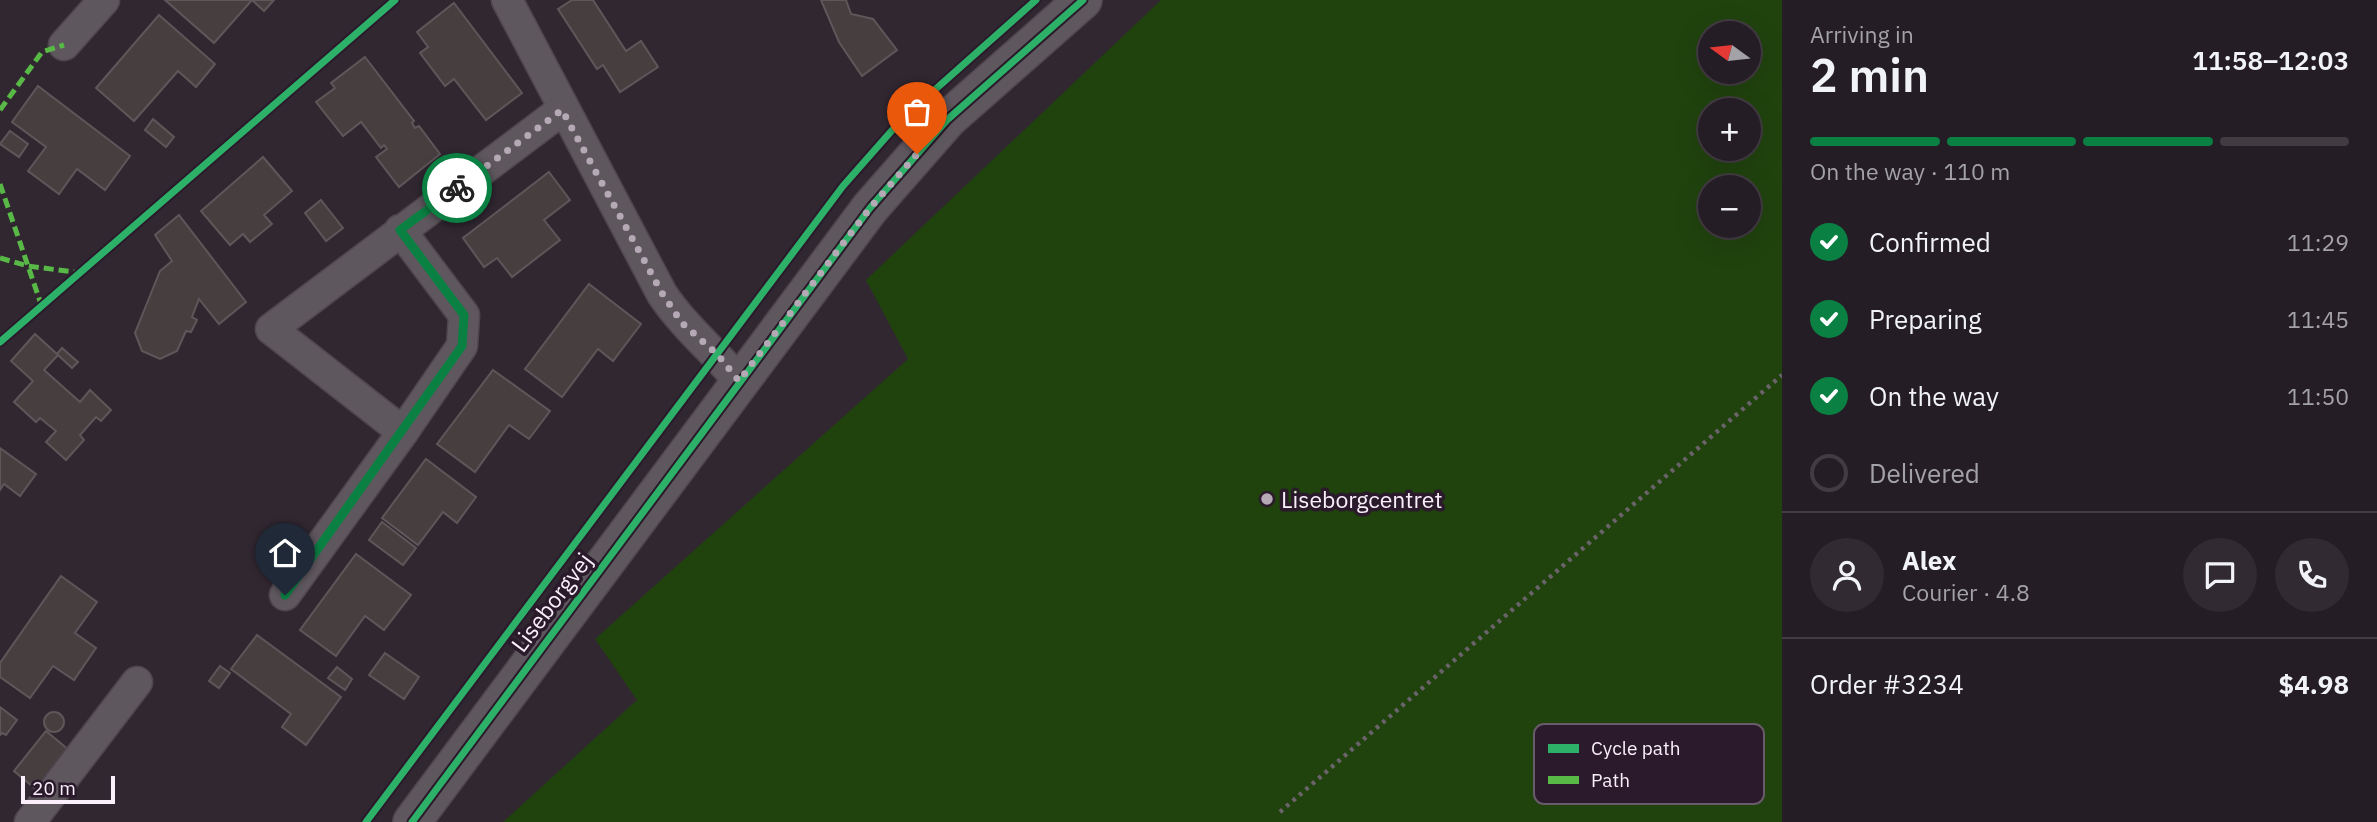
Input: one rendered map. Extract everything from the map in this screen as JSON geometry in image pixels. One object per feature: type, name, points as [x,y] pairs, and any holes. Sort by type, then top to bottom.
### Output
[{"type":"street","points":[[64,45],[104,0]]},
{"type":"street","points":[[507,0],[562,110],[662,293],[682,323],[717,354],[739,381]]},
{"type":"street","name":"Liseborgvej","points":[[412,822],[870,208],[948,119],[1083,0]]},
{"type":"street","points":[[403,432],[271,329],[562,110]]},
{"type":"street","points":[[285,595],[462,346],[464,315],[400,230]]},
{"type":"street","points":[[30,822],[137,682]]},
{"type":"path","points":[[1280,812],[1782,375]]},
{"type":"green space","name":"Liseborgcentret","points":[[1161,0],[1782,0],[1782,822],[503,822],[637,700],[595,639],[908,359],[866,280]]},
{"type":"building","points":[[165,0],[252,0],[214,43]]},
{"type":"building","points":[[252,0],[274,0],[264,11]]},
{"type":"building","points":[[572,0],[593,0],[626,51],[641,41],[658,67],[620,92],[603,65],[597,69],[558,9]]},
{"type":"building","points":[[821,0],[846,0],[851,14],[873,19],[897,50],[862,76],[839,42]]},
{"type":"building","points":[[454,3],[522,93],[486,120],[454,79],[445,86],[420,53],[428,47],[417,32]]},
{"type":"building","points":[[159,15],[215,64],[196,87],[178,71],[134,121],[96,88]]},
{"type":"building","points":[[365,57],[414,121],[412,123],[415,128],[419,126],[440,154],[399,187],[376,157],[387,149],[384,145],[381,148],[361,122],[343,136],[316,102],[335,88],[331,83]]},
{"type":"building","points":[[38,86],[130,156],[105,190],[77,169],[59,194],[28,171],[46,147],[12,122]]},
{"type":"building","points":[[153,119],[174,137],[166,147],[145,130]]},
{"type":"building","points":[[10,131],[28,144],[19,157],[0,144]]},
{"type":"building","points":[[263,157],[292,191],[264,215],[272,224],[250,242],[243,234],[230,245],[201,211]]},
{"type":"building","points":[[549,172],[570,200],[544,220],[560,240],[512,277],[497,258],[484,267],[463,238]]},
{"type":"building","points":[[321,200],[343,228],[326,241],[305,213]]},
{"type":"building","points":[[179,215],[246,302],[219,324],[199,299],[192,317],[197,320],[191,332],[186,331],[177,351],[160,359],[142,351],[135,333],[160,271],[172,261],[155,235]]},
{"type":"building","points":[[589,284],[641,324],[613,361],[598,349],[562,397],[525,369]]},
{"type":"building","points":[[35,334],[57,354],[62,348],[78,362],[72,368],[58,355],[44,370],[80,402],[90,390],[111,410],[101,421],[96,417],[80,435],[84,440],[66,460],[46,442],[56,431],[40,418],[36,422],[14,402],[33,381],[11,361]]},
{"type":"building","points":[[493,370],[550,411],[529,439],[509,425],[475,472],[437,444]]},
{"type":"building","points":[[0,448],[36,474],[20,496],[4,484],[0,490]]},
{"type":"building","points":[[426,459],[476,497],[457,523],[443,512],[418,545],[382,518]]},
{"type":"building","points":[[382,522],[416,548],[403,565],[369,540]]},
{"type":"building","points":[[356,554],[411,595],[384,630],[365,616],[336,656],[300,630]]},
{"type":"building","points":[[61,576],[97,602],[75,633],[96,648],[74,680],[53,666],[30,698],[0,677],[0,663]]},
{"type":"building","points":[[257,635],[341,697],[306,745],[282,727],[291,714],[231,669]]},
{"type":"building","points":[[385,653],[419,677],[404,699],[369,675]]},
{"type":"building","points":[[220,666],[230,673],[219,688],[209,681]]},
{"type":"building","points":[[337,667],[352,679],[345,690],[328,678]]},
{"type":"building","points":[[0,707],[17,720],[6,735],[0,735]]},
{"type":"building","points":[[54,712],[61,715],[64,722],[61,729],[54,732],[47,729],[44,722],[47,715]]},
{"type":"building","points":[[46,731],[70,751],[38,791],[14,771]]},
{"type":"marked path","points":[[0,110],[42,52],[64,45]]},
{"type":"marked path","points":[[0,184],[42,307]]},
{"type":"marked path","points":[[0,258],[28,266],[81,273]]},
{"type":"cycle path","points":[[0,342],[395,0]]},
{"type":"cycle path","points":[[366,822],[843,186],[902,119],[1036,0]]},
{"type":"cycle path","points":[[412,822],[870,208],[948,119],[1083,0]]},
{"type":"way so far","points":[[457,188],[562,110],[662,293],[682,323],[717,354],[739,381],[870,208],[917,154]]},
{"type":"place","name":"Liseborgcentret","points":[[1267,499]]},
{"type":"route","points":[[285,595],[462,346],[464,315],[400,230],[457,188]]}]
